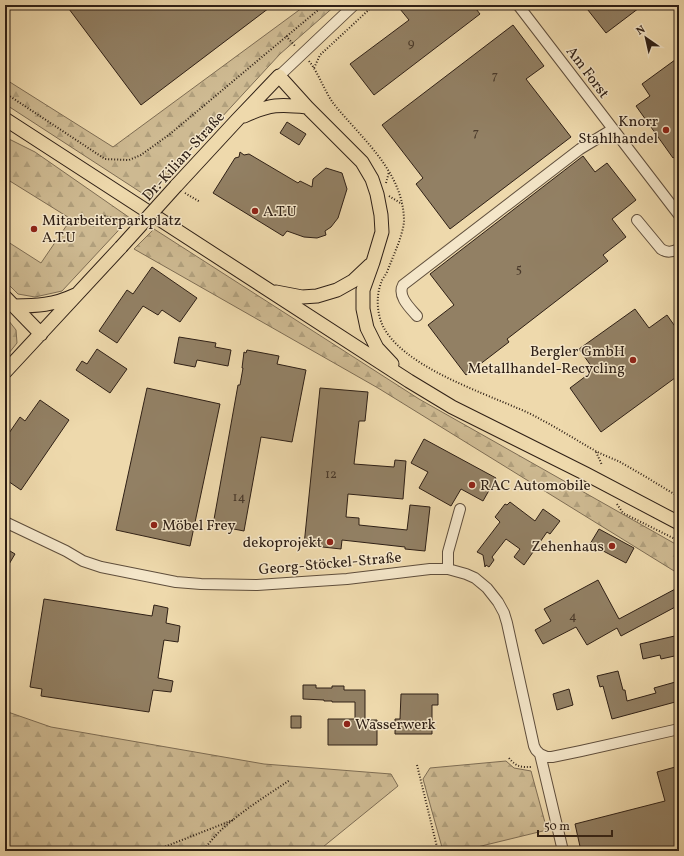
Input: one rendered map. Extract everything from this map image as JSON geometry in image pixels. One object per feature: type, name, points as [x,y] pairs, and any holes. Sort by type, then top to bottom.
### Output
[{"type":"main road","points":[[279,76],[307,107],[362,162],[372,179],[377,194],[381,215],[382,232],[363,290],[363,309],[366,328],[377,348],[409,381]]},
{"type":"main road","name":"Dr.-Kilian-Straße","points":[[5,372],[178,188],[237,120],[279,76]]},
{"type":"main road","points":[[237,120],[261,109],[277,105],[307,107]]},
{"type":"main road","points":[[5,119],[409,381],[452,406],[679,523]]},
{"type":"main road","points":[[5,128],[22,130]]},
{"type":"main road","points":[[269,290],[302,296],[317,296],[337,290],[353,281],[373,262]]},
{"type":"main road","points":[[14,306],[44,305],[65,299],[78,293]]},
{"type":"main road","points":[[5,297],[41,334]]},
{"type":"street","name":"Dr.-Kilian-Straße","points":[[279,76],[354,5]]},
{"type":"street","name":"Am Forst","points":[[518,5],[679,215]]},
{"type":"street","points":[[417,316],[403,299],[401,292],[403,285],[578,151],[613,129]]},
{"type":"street","points":[[638,220],[661,249],[668,252],[679,249]]},
{"type":"street","points":[[448,569],[448,552],[460,509]]},
{"type":"street","name":"Georg-Stöckel-Straße","points":[[5,522],[66,551],[83,561],[101,567],[176,582],[257,585],[346,579],[430,569],[448,569],[475,578],[487,588],[498,602],[504,613],[534,746],[540,754],[563,851]]},
{"type":"street","points":[[540,754],[547,757],[552,757],[581,752],[679,729]]},
{"type":"path","points":[[5,93],[105,159],[129,160],[141,155],[170,134],[324,5]]},
{"type":"path","points":[[314,68],[320,55],[374,5]]},
{"type":"path","points":[[286,36],[295,46]]},
{"type":"path","points":[[307,59],[314,68],[332,102],[389,171],[396,184],[402,204],[404,221],[400,237],[387,271],[380,284],[378,296],[377,308],[382,324],[390,338],[405,352],[431,369],[542,420],[679,497]]},
{"type":"path","points":[[178,188],[200,202]]},
{"type":"path","points":[[389,196],[402,204]]},
{"type":"path","points":[[63,223],[105,216],[116,219],[126,227]]},
{"type":"path","points":[[596,451],[602,465]]},
{"type":"path","points":[[617,503],[623,513],[679,541]]},
{"type":"path","points":[[509,758],[514,764],[522,767],[543,768]]},
{"type":"path","points":[[417,765],[438,851]]},
{"type":"path","points":[[202,851],[219,832],[252,805],[290,780]]},
{"type":"path","points":[[154,851],[235,819]]},
{"type":"green space","points":[[306,5],[336,5],[280,54],[148,197],[5,104],[5,79],[113,147]]},
{"type":"green space","points":[[5,137],[35,152],[130,218],[62,291],[35,297],[18,294],[5,281],[5,240],[41,263],[71,219],[5,178]]},
{"type":"green space","points":[[154,229],[419,399],[679,546],[679,574],[378,388],[134,249]]},
{"type":"green space","points":[[5,316],[16,330],[17,343],[5,357]]},
{"type":"green space","points":[[5,711],[51,727],[264,764],[391,774],[398,786],[318,851],[5,851]]},
{"type":"green space","points":[[506,761],[514,768],[531,771],[547,830],[461,851],[443,851],[423,779],[430,768]]},
{"type":"building","points":[[66,5],[273,5],[141,105]]},
{"type":"building","points":[[405,5],[473,5],[480,14],[374,95],[350,64],[409,20],[400,9]]},
{"type":"building","points":[[584,5],[643,5],[606,33]]},
{"type":"building","points":[[513,25],[544,66],[526,79],[571,137],[450,229],[416,184],[423,178],[382,125]]},
{"type":"building","name":"Knorr Stahlhandel","points":[[679,57],[679,154],[673,158],[636,106],[650,96],[642,84]]},
{"type":"building","points":[[287,122],[306,134],[299,145],[280,133]]},
{"type":"building","points":[[240,152],[244,155],[249,154],[298,183],[300,181],[312,187],[313,179],[326,168],[342,173],[347,189],[338,218],[331,227],[325,231],[326,235],[317,238],[304,237],[287,231],[283,236],[213,193],[235,158],[239,157]]},
{"type":"building","points":[[583,156],[595,172],[607,163],[636,200],[612,219],[626,237],[603,255],[608,261],[507,339],[509,342],[466,375],[428,325],[454,305],[430,274]]},
{"type":"building","points":[[152,267],[197,298],[180,322],[162,310],[158,315],[143,306],[117,343],[99,331],[127,290],[133,294]]},
{"type":"building","name":"Bergler GmbH Metallhandel-Recycling","points":[[635,309],[649,328],[667,315],[679,332],[679,375],[601,432],[570,388],[594,370],[579,349]]},
{"type":"building","points":[[179,337],[216,343],[215,347],[231,350],[228,366],[197,360],[195,367],[174,363]]},
{"type":"building","points":[[97,349],[127,369],[110,393],[76,370],[82,361],[87,364]]},
{"type":"building","points":[[247,350],[279,356],[277,364],[306,370],[292,442],[261,437],[244,531],[213,525],[238,385],[240,385],[244,352],[246,353]]},
{"type":"building","points":[[147,388],[220,404],[190,546],[116,530]]},
{"type":"building","points":[[320,388],[368,392],[365,421],[359,421],[354,464],[394,467],[395,460],[406,461],[403,499],[348,494],[346,517],[359,518],[359,525],[407,530],[410,505],[430,507],[425,551],[405,549],[405,547],[342,540],[341,549],[304,545]]},
{"type":"building","points":[[40,400],[69,420],[21,490],[5,479],[5,439],[20,417],[25,421]]},
{"type":"building","points":[[424,439],[496,478],[483,501],[461,489],[451,506],[419,488],[428,472],[411,463]]},
{"type":"building","points":[[510,502],[535,521],[543,509],[560,521],[550,534],[547,532],[524,565],[514,557],[520,549],[506,539],[492,557],[494,560],[489,567],[486,565],[485,567],[483,555],[477,552],[500,522],[495,517],[505,504],[507,505]]},
{"type":"building","name":"Zehenhaus","points":[[599,529],[634,548],[626,563],[590,544]]},
{"type":"building","points":[[5,548],[15,554],[5,571]]},
{"type":"building","points":[[598,580],[619,619],[679,587],[679,605],[621,636],[617,628],[587,645],[576,627],[543,644],[535,630],[551,621],[544,609]]},
{"type":"building","points":[[44,599],[152,616],[154,605],[168,608],[166,623],[180,626],[178,642],[164,640],[158,678],[173,681],[171,692],[153,690],[149,712],[41,696],[42,689],[30,687]]},
{"type":"building","points":[[679,635],[679,655],[661,659],[660,655],[643,659],[640,644]]},
{"type":"building","points":[[618,671],[623,690],[625,690],[627,701],[656,693],[654,688],[679,681],[679,701],[612,719],[603,686],[600,687],[597,676]]},
{"type":"building","points":[[303,685],[316,685],[316,688],[344,686],[344,690],[365,690],[365,720],[377,720],[377,745],[328,745],[328,719],[355,719],[355,702],[332,702],[303,699]]},
{"type":"building","points":[[569,689],[573,705],[557,710],[553,694]]},
{"type":"building","points":[[401,694],[438,694],[438,705],[432,705],[432,734],[395,734],[395,719],[400,719]]},
{"type":"building","points":[[291,716],[301,716],[301,728],[291,728]]},
{"type":"building","points":[[679,766],[679,851],[581,851],[575,824],[665,801],[657,772]]},
{"type":"place","name":"Knorr Stahlhandel","points":[[666,130]]},
{"type":"place","name":"A.T.U","points":[[255,211]]},
{"type":"place","name":"Mitarbeiterparkplatz A.T.U","points":[[34,229]]},
{"type":"place","name":"Bergler GmbH Metallhandel-Recycling","points":[[633,360]]},
{"type":"place","name":"RAC Automobile","points":[[472,485]]},
{"type":"place","name":"Möbel Frey","points":[[154,525]]},
{"type":"place","name":"dekoprojekt","points":[[330,542]]},
{"type":"place","name":"Zehenhaus","points":[[612,546]]},
{"type":"place","name":"Wasserwerk","points":[[347,724]]}]
